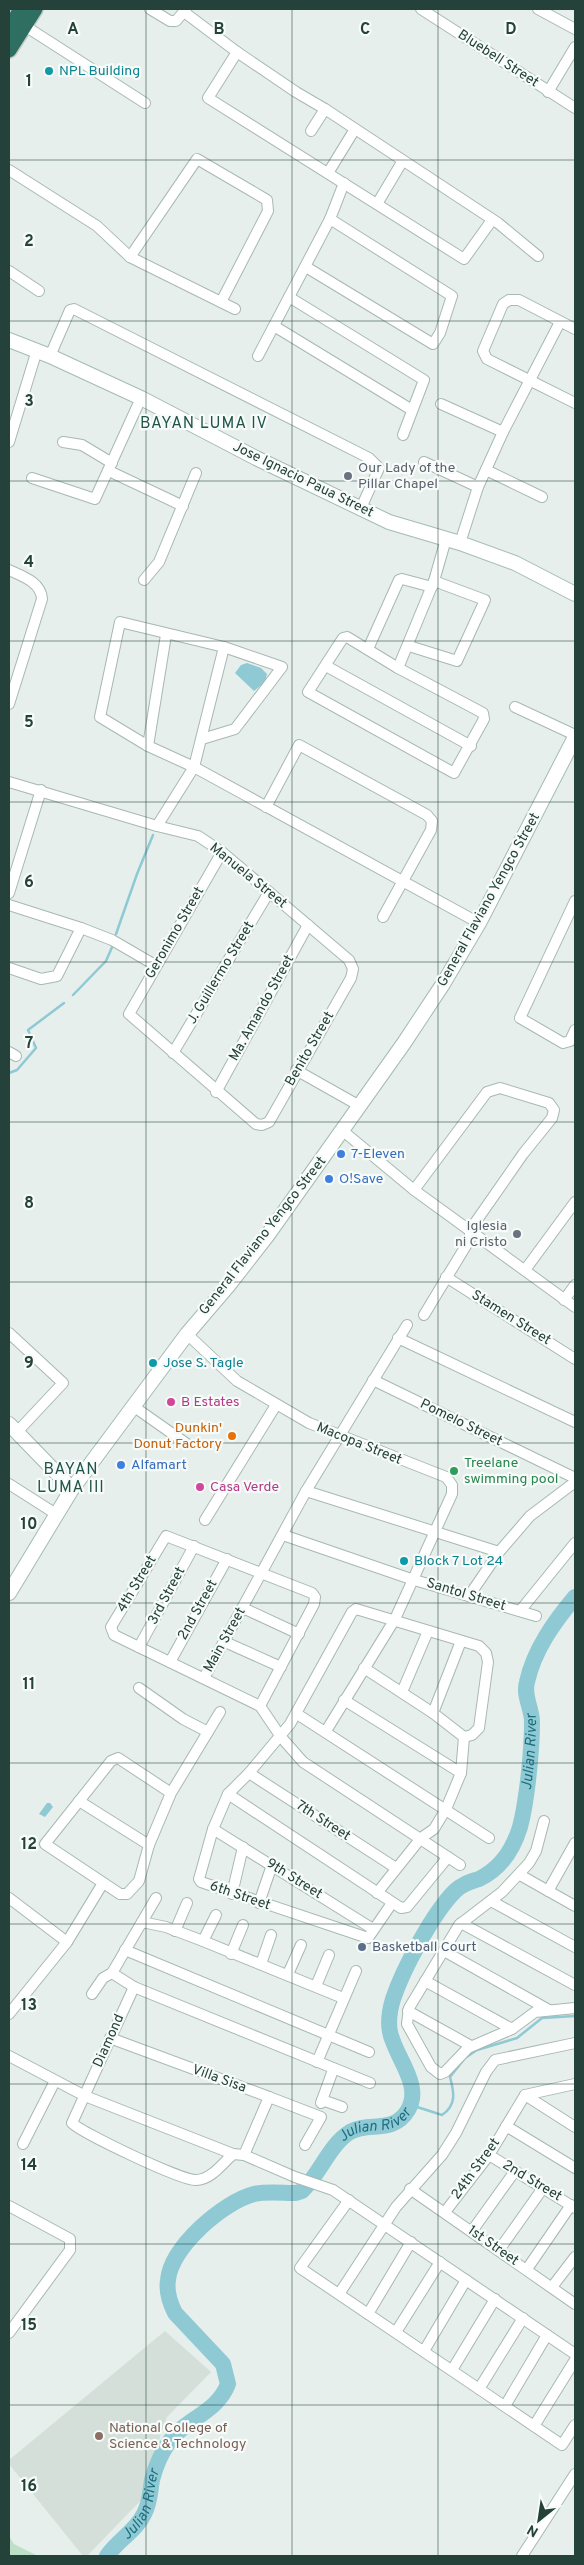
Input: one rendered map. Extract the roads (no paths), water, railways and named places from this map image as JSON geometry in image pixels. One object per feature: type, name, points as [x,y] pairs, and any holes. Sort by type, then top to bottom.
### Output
[{"type":"highway","points":[[9,29],[21,9]]},
{"type":"highway","points":[[9,48],[35,9]]},
{"type":"main road","name":"Jose Ignacio Paua Street","points":[[9,340],[37,350],[141,398],[256,458],[389,522],[446,538],[515,563],[575,594]]},
{"type":"main road","name":"General Flaviano Yengco Street","points":[[9,1593],[72,1489],[187,1334],[250,1257],[343,1131],[358,1105],[423,1014],[479,923],[575,736]]},
{"type":"main road","points":[[13,1428],[72,1489]]},
{"type":"street","points":[[150,9],[170,21],[176,21],[185,10],[237,52],[492,220],[538,256]]},
{"type":"street","name":"Bluebell Street","points":[[421,9],[575,108]]},
{"type":"street","points":[[538,9],[575,29]]},
{"type":"street","points":[[25,26],[145,103]]},
{"type":"street","points":[[548,92],[575,47]]},
{"type":"street","points":[[237,52],[208,98],[464,259],[492,220]]},
{"type":"street","points":[[311,131],[325,109]]},
{"type":"street","points":[[328,172],[355,130]]},
{"type":"street","points":[[130,258],[197,159],[266,200],[268,211],[221,302]]},
{"type":"street","points":[[377,204],[402,162]]},
{"type":"street","points":[[9,170],[97,226],[130,258],[235,310]]},
{"type":"street","points":[[258,356],[330,219],[344,183]]},
{"type":"street","points":[[306,267],[433,344],[440,333],[452,296],[330,219]]},
{"type":"street","points":[[9,271],[40,291]]},
{"type":"street","points":[[289,297],[424,380],[403,435]]},
{"type":"street","points":[[575,329],[519,300],[510,300],[503,304],[483,351],[487,359],[575,404]]},
{"type":"street","points":[[50,356],[70,310],[74,309],[369,458],[379,468],[361,508]]},
{"type":"street","points":[[460,543],[478,487],[503,432],[560,322]]},
{"type":"street","points":[[274,326],[412,410]]},
{"type":"street","points":[[9,442],[37,350]]},
{"type":"street","points":[[32,478],[95,500],[141,398]]},
{"type":"street","points":[[442,404],[503,432]]},
{"type":"street","points":[[63,442],[70,445],[79,443],[110,467],[183,506]]},
{"type":"street","points":[[424,462],[478,487]]},
{"type":"street","points":[[486,470],[542,497]]},
{"type":"street","points":[[144,580],[158,562],[196,473]]},
{"type":"street","points":[[398,668],[409,646],[433,584],[446,538]]},
{"type":"street","points":[[9,570],[35,584],[41,591],[42,599],[9,704]]},
{"type":"street","points":[[368,649],[399,580],[433,584],[485,600],[457,661],[409,646]]},
{"type":"street","points":[[202,739],[235,729],[282,667],[224,647],[166,635],[120,622],[100,718],[148,746],[194,767],[479,923]]},
{"type":"street","points":[[148,746],[166,635]]},
{"type":"street","points":[[347,637],[368,649],[398,668],[483,713],[484,719],[471,746],[454,773],[308,692],[343,638],[347,637]]},
{"type":"street","points":[[157,826],[194,767],[224,647]]},
{"type":"street","points":[[326,666],[471,746]]},
{"type":"street","points":[[515,707],[575,736]]},
{"type":"street","points":[[266,807],[299,745],[427,815],[432,821],[431,830],[383,917]]},
{"type":"street","name":"Manuela Street","points":[[9,782],[157,826],[198,836],[222,852],[349,960],[353,969]]},
{"type":"street","points":[[9,893],[41,790]]},
{"type":"street","name":"Geronimo Street","points":[[173,1053],[129,1014],[155,965],[222,852]]},
{"type":"street","name":"J. Guillermo Street","points":[[173,1053],[269,892]]},
{"type":"street","points":[[575,901],[520,1018],[563,1043],[570,1041],[575,1030]]},
{"type":"street","points":[[9,905],[112,940],[155,965]]},
{"type":"street","name":"Ma. Amando Street","points":[[216,1092],[308,925]]},
{"type":"street","points":[[9,968],[41,979],[57,976],[64,966],[81,928]]},
{"type":"street","name":"Benito Street","points":[[216,1092],[256,1124],[262,1125],[269,1122],[296,1070],[351,978],[353,969]]},
{"type":"street","points":[[173,1053],[216,1092]]},
{"type":"street","points":[[296,1070],[358,1105]]},
{"type":"street","points":[[414,1190],[486,1092],[500,1088],[549,1103],[554,1110],[552,1118],[523,1154],[470,1230],[470,1239],[424,1314]]},
{"type":"street","points":[[343,1131],[414,1190],[575,1307]]},
{"type":"street","points":[[525,1270],[575,1202]]},
{"type":"street","name":"Stamen Street","points":[[446,1277],[575,1359]]},
{"type":"street","points":[[564,1300],[575,1285]]},
{"type":"street","name":"Main Street","points":[[407,1324],[306,1490],[204,1678],[260,1706],[281,1737],[303,1762],[460,1865]]},
{"type":"street","points":[[9,1333],[63,1383],[13,1428]]},
{"type":"street","name":"Macopa Street","points":[[187,1334],[237,1381],[276,1405],[340,1437],[450,1481],[452,1494],[394,1619],[326,1731]]},
{"type":"street","points":[[398,1338],[575,1422]]},
{"type":"street","name":"Pomelo Street","points":[[373,1380],[575,1480]]},
{"type":"street","points":[[205,1520],[276,1405]]},
{"type":"street","points":[[133,1406],[186,1444]]},
{"type":"street","points":[[469,1596],[499,1552],[530,1516],[575,1480]]},
{"type":"street","points":[[9,1484],[56,1514]]},
{"type":"street","points":[[306,1490],[499,1552]]},
{"type":"street","name":"Santol Street","points":[[283,1535],[411,1579],[536,1616]]},
{"type":"street","name":"4th Street","points":[[204,1678],[114,1635],[111,1627],[164,1538],[170,1536],[312,1593],[315,1597],[314,1604],[299,1634]]},
{"type":"street","points":[[520,1611],[575,1543]]},
{"type":"street","name":"3rd Street","points":[[140,1647],[194,1546]]},
{"type":"street","name":"2nd Street","points":[[170,1662],[227,1559]]},
{"type":"street","points":[[243,1608],[299,1634],[260,1706]]},
{"type":"street","name":"6th Street","points":[[373,1929],[368,1938],[232,1894],[200,1881],[213,1829],[228,1794],[249,1774],[281,1737],[297,1714],[352,1612],[361,1609],[479,1646],[486,1653],[488,1662],[479,1728],[476,1733],[464,1737]]},
{"type":"street","points":[[402,1692],[428,1631]]},
{"type":"street","points":[[433,1713],[461,1641]]},
{"type":"street","points":[[224,1642],[281,1667]]},
{"type":"street","points":[[364,1668],[433,1713],[464,1737],[461,1773],[446,1809],[434,1829],[421,1838],[377,1892]]},
{"type":"street","points":[[139,1688],[184,1719],[208,1732]]},
{"type":"street","points":[[344,1700],[461,1773]]},
{"type":"street","points":[[171,1793],[118,1758],[111,1761],[45,1844],[120,1894],[127,1894],[139,1881],[149,1845],[171,1793],[220,1712]]},
{"type":"street","points":[[297,1714],[489,1838]]},
{"type":"street","name":"7th Street","points":[[249,1774],[396,1868]]},
{"type":"street","points":[[228,1794],[401,1908],[407,1907],[448,1857]]},
{"type":"street","points":[[80,1802],[149,1845]]},
{"type":"street","points":[[544,1821],[536,1851],[520,1874],[492,1901],[462,1922],[408,2010],[407,2024],[435,2072],[440,2074],[446,2072],[471,2046],[512,2029],[534,2012],[563,2011],[575,2008]]},
{"type":"street","name":"9th Street","points":[[213,1829],[373,1929]]},
{"type":"street","points":[[548,1891],[575,1843]]},
{"type":"street","points":[[232,1894],[243,1847]]},
{"type":"street","points":[[259,1903],[272,1865]]},
{"type":"street","points":[[520,1874],[575,1906]]},
{"type":"street","points":[[9,2014],[67,1942],[102,1883]]},
{"type":"street","points":[[92,1994],[103,1978],[112,1973],[156,1898]]},
{"type":"street","points":[[492,1901],[575,1947]]},
{"type":"street","points":[[10,1902],[67,1942]]},
{"type":"street","points":[[175,1931],[186,1903]]},
{"type":"street","points":[[373,1929],[392,1903]]},
{"type":"street","points":[[339,1929],[350,1914]]},
{"type":"street","points":[[203,1941],[216,1915]]},
{"type":"street","points":[[142,1922],[203,1941],[343,1998]]},
{"type":"street","points":[[462,1922],[575,1985]]},
{"type":"street","points":[[231,1954],[243,1925]]},
{"type":"street","points":[[261,1964],[271,1935]]},
{"type":"street","points":[[288,1974],[301,1945]]},
{"type":"street","points":[[126,1950],[369,2052]]},
{"type":"street","points":[[444,1951],[549,2010]]},
{"type":"street","points":[[316,1986],[329,1955]]},
{"type":"street","points":[[317,2062],[356,1971]]},
{"type":"street","points":[[112,1973],[134,1987],[370,2084]]},
{"type":"street","points":[[425,1982],[512,2029]]},
{"type":"street","name":"Diamond","points":[[134,1987],[85,2096],[72,2120],[74,2125],[170,2174],[196,2180],[210,2176],[238,2155]]},
{"type":"street","points":[[408,2010],[471,2046]]},
{"type":"street","name":"Villa Sisa","points":[[110,2038],[320,2117],[322,2119],[305,2145]]},
{"type":"street","points":[[339,2294],[384,2224],[410,2189],[442,2154],[456,2133],[486,2072],[494,2060],[575,2043]]},
{"type":"street","points":[[9,2056],[85,2096],[333,2190],[575,2354]]},
{"type":"street","points":[[333,2070],[322,2101],[342,2107]]},
{"type":"street","points":[[23,2144],[56,2081]]},
{"type":"street","points":[[525,2095],[575,2085]]},
{"type":"street","points":[[525,2095],[575,2127]]},
{"type":"street","name":"24th Street","points":[[445,2212],[489,2155],[525,2095]]},
{"type":"street","points":[[238,2155],[268,2097]]},
{"type":"street","points":[[506,2126],[575,2168]]},
{"type":"street","name":"2nd Street","points":[[489,2155],[573,2206]]},
{"type":"street","points":[[472,2230],[515,2171]]},
{"type":"street","points":[[499,2250],[543,2188]]},
{"type":"street","name":"1st Street","points":[[410,2189],[472,2230],[575,2304]]},
{"type":"street","points":[[349,2200],[300,2268],[562,2445],[575,2424]]},
{"type":"street","points":[[9,2206],[70,2239],[70,2250],[9,2331]]},
{"type":"street","points":[[527,2270],[573,2206]]},
{"type":"street","points":[[368,2314],[411,2242]]},
{"type":"street","points":[[552,2287],[575,2257]]},
{"type":"street","points":[[396,2332],[440,2262]]},
{"type":"street","points":[[424,2351],[466,2280]]},
{"type":"street","points":[[452,2370],[495,2299]]},
{"type":"street","points":[[479,2389],[523,2318]]},
{"type":"street","points":[[505,2406],[548,2335]]},
{"type":"street","points":[[534,2426],[575,2360]]},
{"type":"street","points":[[522,2556],[575,2474]]},
{"type":"water","points":[[247,663],[261,668],[267,674],[265,682],[254,691],[235,673],[241,665]]},
{"type":"water","points":[[47,1803],[50,1803],[53,1807],[45,1817],[39,1814]]},
{"type":"waterway","points":[[116,934],[153,835]]},
{"type":"waterway","points":[[73,995],[106,961],[113,945]]},
{"type":"waterway","points":[[9,1073],[17,1070],[36,1048],[28,1030],[64,1003]]},
{"type":"waterway","name":"Julian River","points":[[107,2556],[141,2520],[149,2502],[155,2470],[169,2442],[184,2427],[217,2402],[228,2384],[223,2364],[175,2313],[168,2293],[168,2280],[171,2267],[178,2254],[200,2228],[228,2206],[254,2194],[270,2192],[296,2193],[302,2191],[336,2144],[350,2132],[365,2127],[388,2125],[402,2118],[408,2110],[412,2100],[410,2081],[389,2028],[393,1999],[419,1942],[446,1901],[460,1887],[487,1875],[493,1870],[505,1858],[514,1843],[523,1816],[530,1761],[532,1722],[526,1692],[527,1682],[534,1659],[546,1637],[575,1597]]},
{"type":"waterway","points":[[411,2105],[442,2115],[452,2103],[453,2088],[450,2077],[465,2058],[477,2050],[517,2038],[542,2018],[575,2016]]},
{"type":"place","name":"NPL Building","points":[[49,71]]},
{"type":"place","name":"Our Lady of the Pillar Chapel","points":[[348,476]]},
{"type":"place","name":"7-Eleven","points":[[341,1154]]},
{"type":"place","name":"O!Save","points":[[329,1179]]},
{"type":"place","name":"Iglesia ni Cristo","points":[[517,1234]]},
{"type":"place","name":"Jose S. Tagle","points":[[153,1363]]},
{"type":"place","name":"B Estates","points":[[171,1402]]},
{"type":"place","name":"Dunkin' Donut Factory","points":[[232,1436]]},
{"type":"place","name":"Alfamart","points":[[121,1465]]},
{"type":"place","name":"Treelane swimming pool","points":[[454,1471]]},
{"type":"place","name":"Casa Verde","points":[[200,1487]]},
{"type":"place","name":"Block 7 Lot 24","points":[[404,1561]]},
{"type":"place","name":"Basketball Court","points":[[362,1947]]},
{"type":"place","name":"National College of Science & Technology","points":[[99,2436]]},
{"type":"district","name":"BAYAN LUMA IV","points":[[204,424]]},
{"type":"district","name":"BAYAN LUMA III","points":[[71,1479]]}]
